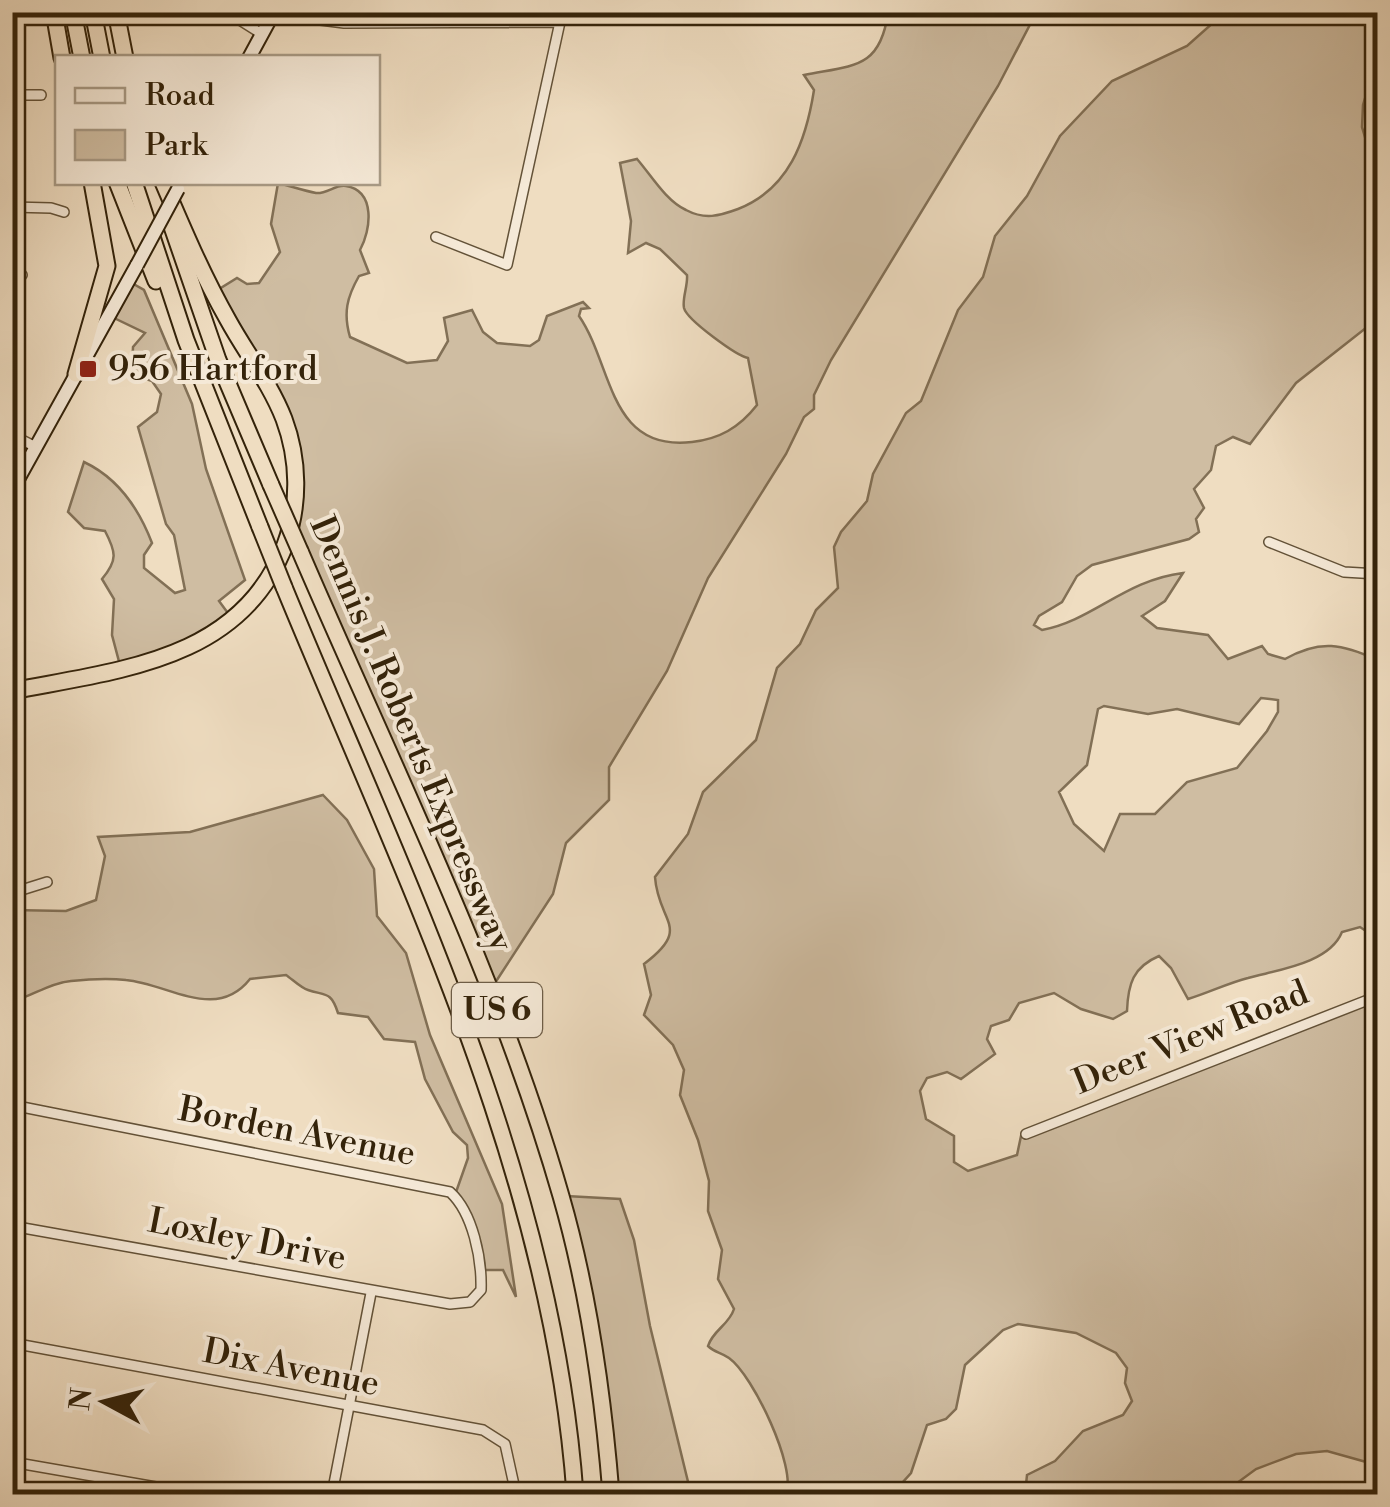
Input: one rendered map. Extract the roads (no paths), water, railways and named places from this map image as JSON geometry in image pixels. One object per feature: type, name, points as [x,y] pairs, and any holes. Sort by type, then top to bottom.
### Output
[{"type":"highway","points":[[54,12],[61,55]]},
{"type":"highway","points":[[73,12],[81,55]]},
{"type":"highway","points":[[93,12],[101,55]]},
{"type":"highway","points":[[116,12],[125,55]]},
{"type":"highway","points":[[76,374],[107,266],[93,185]]},
{"type":"highway","points":[[117,185],[146,259],[186,340]]},
{"type":"highway","name":"Dennis J. Roberts Expressway","points":[[135,185],[186,340],[472,1048],[511,1155],[555,1337],[575,1494]]},
{"type":"highway","points":[[12,691],[149,663],[201,643],[230,624],[257,596],[288,536],[296,487],[288,430],[271,391],[204,276],[170,185]]},
{"type":"highway","name":"Dennis J. Roberts Expressway","points":[[170,185],[212,343],[488,987],[528,1092],[580,1273],[600,1384],[612,1494]]},
{"type":"main road","points":[[252,55],[273,13]]},
{"type":"main road","points":[[12,490],[137,265],[170,185]]},
{"type":"street","points":[[227,12],[262,34]]},
{"type":"street","points":[[273,13],[344,23],[560,22],[507,265],[436,238]]},
{"type":"street","points":[[12,95],[41,95]]},
{"type":"street","points":[[12,208],[64,212]]},
{"type":"street","points":[[12,435],[36,447]]},
{"type":"street","points":[[1269,542],[1344,572],[1378,574]]},
{"type":"street","points":[[12,893],[47,882]]},
{"type":"street","name":"Deer View Road","points":[[1026,1134],[1378,996]]},
{"type":"street","name":"Borden Avenue","points":[[12,1105],[450,1192],[464,1209],[482,1275],[481,1290],[470,1302]]},
{"type":"street","name":"Loxley Drive","points":[[12,1226],[154,1248],[372,1293],[450,1304],[470,1302]]},
{"type":"street","points":[[332,1494],[372,1293]]},
{"type":"street","name":"Dix Avenue","points":[[12,1343],[483,1430],[500,1438],[508,1452],[516,1494]]},
{"type":"street","points":[[12,1462],[196,1494]]},
{"type":"place","name":"956 Hartford","points":[[88,369]]}]
